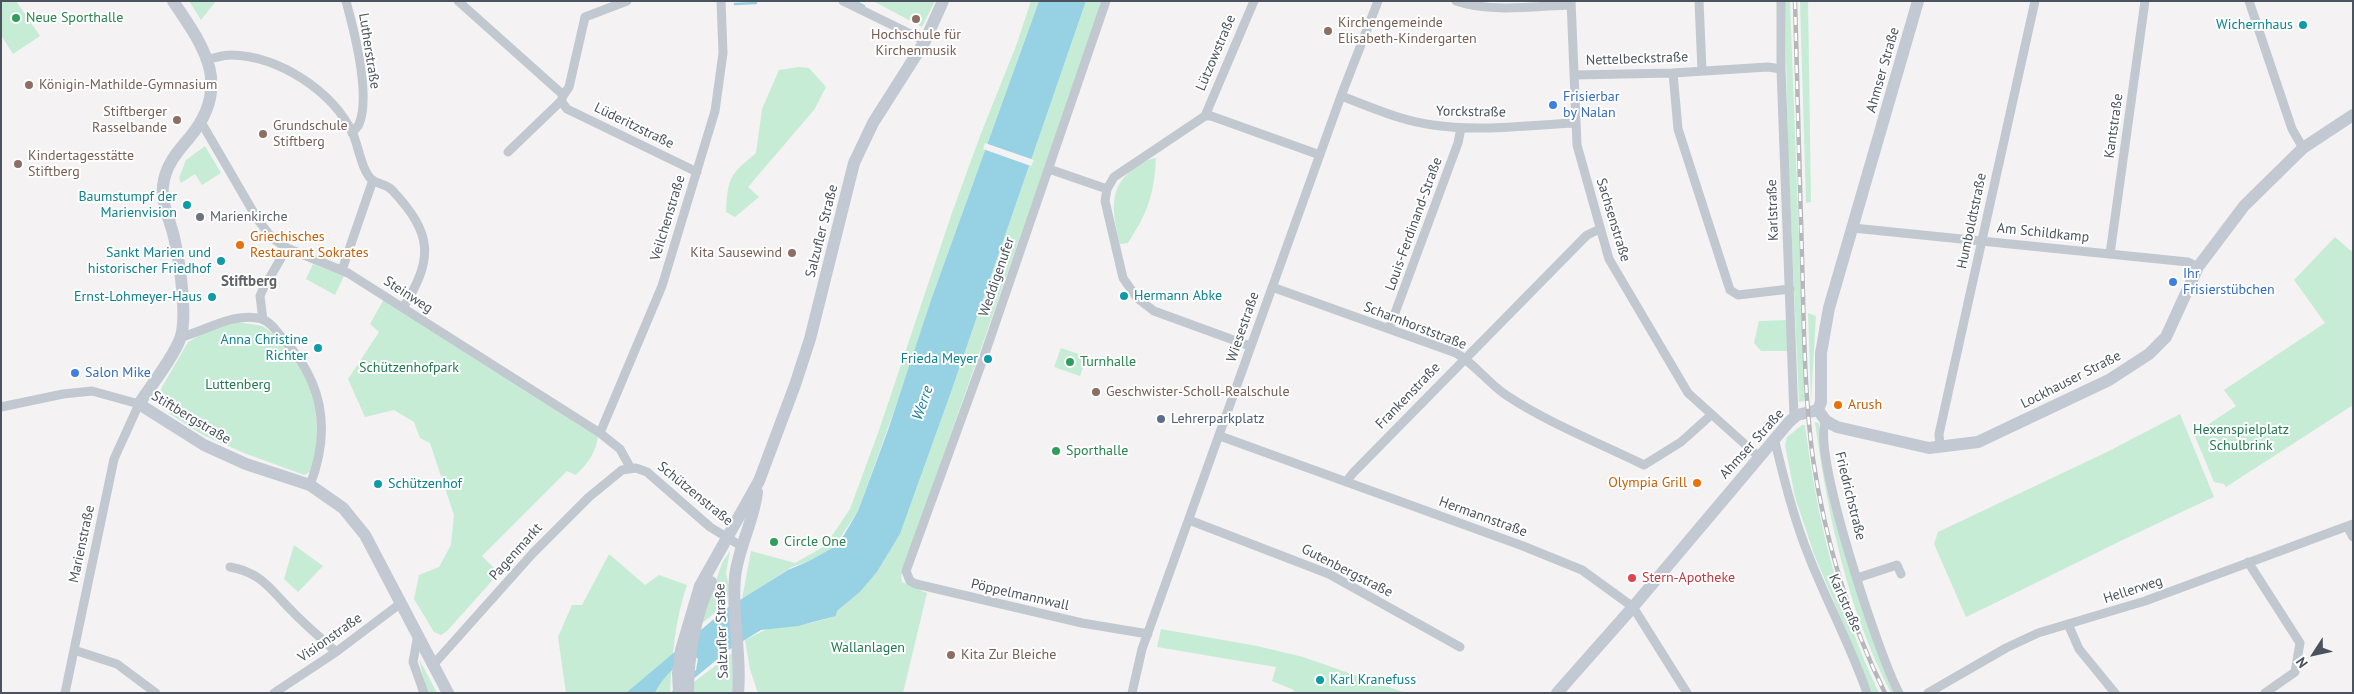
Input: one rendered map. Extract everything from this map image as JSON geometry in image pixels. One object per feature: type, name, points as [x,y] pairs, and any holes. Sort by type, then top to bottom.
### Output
[{"type":"street","points":[[173,1],[196,34],[208,59],[212,83],[208,108],[201,122],[168,166],[163,187],[166,210],[180,266],[181,337],[219,323],[242,318],[263,320],[283,338],[307,368],[317,395],[322,421],[320,450],[310,485]]},
{"type":"street","name":"Lutherstraße","points":[[346,1],[356,44],[362,98],[360,124],[352,133]]},
{"type":"street","name":"Lüderitzstraße","points":[[458,1],[562,99],[567,109],[697,172]]},
{"type":"street","points":[[508,152],[562,99],[569,87],[585,17],[627,1]]},
{"type":"street","name":"Veilchenstraße","points":[[600,433],[662,286],[697,172],[720,83],[723,53],[721,1]]},
{"type":"street","points":[[843,1],[925,41]]},
{"type":"street","name":"Salzufler Straße","points":[[679,693],[678,673],[687,627],[700,586],[758,480],[810,339],[854,163],[873,123],[925,41],[943,1]]},
{"type":"street","name":"Weddigenufer","points":[[910,560],[1049,169],[1106,1]]},
{"type":"street","name":"Lützowstraße","points":[[1205,116],[1254,1]]},
{"type":"street","name":"Wiesestraße","points":[[1132,693],[1137,666],[1220,436],[1250,346],[1341,96],[1378,1]]},
{"type":"street","points":[[1456,1],[1464,4],[1505,6],[1571,3]]},
{"type":"street","name":"Nettelbeckstraße","points":[[1699,1],[1702,71]]},
{"type":"street","name":"Karlstraße","points":[[1781,1],[1781,69],[1794,417]]},
{"type":"street","name":"Ahmser Straße","points":[[1557,693],[1774,438],[1794,417],[1818,410],[1821,402],[1821,353],[1824,330],[1918,1]]},
{"type":"street","name":"Humboldtstraße","points":[[1940,447],[1939,434],[2035,1]]},
{"type":"street","name":"Kantstraße","points":[[2110,254],[2145,1]]},
{"type":"street","points":[[2249,1],[2292,129],[2303,148]]},
{"type":"street","name":"Sachsenstraße","points":[[1571,3],[1575,124],[1582,167],[1600,229],[1617,276],[1678,380],[1688,393],[1710,415],[1758,456]]},
{"type":"street","points":[[208,59],[230,55],[268,63],[297,75],[323,95],[352,133],[363,163],[373,180],[391,189],[423,234],[425,252],[419,282],[403,308]]},
{"type":"street","name":"Nettelbeckstraße","points":[[1574,75],[1673,73],[1768,67],[1781,69]]},
{"type":"street","points":[[1673,73],[1678,129],[1730,290],[1738,295],[1790,290]]},
{"type":"street","name":"Yorckstraße","points":[[1341,96],[1410,121],[1461,128],[1575,124]]},
{"type":"street","points":[[1250,346],[1154,311],[1137,298],[1123,278],[1105,201],[1107,189],[1114,177],[1205,116],[1211,116],[1320,155]]},
{"type":"street","name":"Lockhauser Straße","points":[[1826,421],[1837,428],[1929,448],[1940,447],[1985,440],[2110,380],[2141,360],[2158,346],[2171,330],[2193,265],[2244,206],[2303,148],[2353,116]]},
{"type":"street","name":"Steinweg","points":[[201,122],[258,220],[285,251],[342,270],[403,308],[600,433],[620,450],[630,467]]},
{"type":"street","name":"Louis-Ferdinand-Straße","points":[[1390,329],[1458,143],[1461,128]]},
{"type":"street","points":[[1049,169],[1107,189]]},
{"type":"street","points":[[342,270],[373,180]]},
{"type":"street","name":"Am Schildkamp","points":[[1853,228],[2110,254],[2193,265]]},
{"type":"street","name":"Frankenstraße","points":[[1346,482],[1353,472],[1587,235],[1600,229]]},
{"type":"street","points":[[263,320],[260,296],[285,251]]},
{"type":"street","name":"Scharnhorststraße","points":[[1272,287],[1465,358],[1493,386],[1521,404],[1644,464],[1681,442],[1710,415]]},
{"type":"street","name":"Stiftbergstraße","points":[[181,337],[139,404],[181,432],[222,454],[310,485],[338,503],[358,524],[448,693]]},
{"type":"street","points":[[1,407],[63,394],[92,391],[139,404]]},
{"type":"street","name":"Marienstraße","points":[[65,693],[114,459],[139,404]]},
{"type":"street","points":[[1818,410],[1826,421]]},
{"type":"street","name":"Friedrichstraße","points":[[1826,421],[1823,426],[1823,443],[1857,578],[1877,643],[1889,674],[1899,693]]},
{"type":"street","name":"Hermannstraße","points":[[1220,436],[1523,546],[1582,570],[1632,607],[1687,693]]},
{"type":"street","name":"Karlstraße","points":[[1774,438],[1798,529],[1857,664],[1867,693]]},
{"type":"street","name":"Schützenstraße","points":[[630,467],[647,472],[710,526],[741,546]]},
{"type":"street","name":"Pagenmarkt","points":[[433,665],[554,530],[608,481],[630,467]]},
{"type":"street","name":"Salzufler Straße","points":[[738,693],[741,672],[734,599],[736,565],[756,499],[758,480]]},
{"type":"street","name":"Gutenbergstraße","points":[[1190,520],[1329,574],[1460,647]]},
{"type":"street","points":[[2350,525],[2353,537]]},
{"type":"street","name":"Hellerweg","points":[[1928,693],[2022,640],[2136,604],[2350,525]]},
{"type":"street","name":"Salzufler Straße","points":[[688,693],[688,670],[699,617],[716,571],[715,556]]},
{"type":"street","name":"Pöppelmannwall","points":[[910,560],[906,577],[916,584],[1082,624],[1148,634]]},
{"type":"street","points":[[2248,562],[2300,643],[2295,672],[2266,693]]},
{"type":"street","points":[[1857,578],[1898,564],[1901,574]]},
{"type":"street","points":[[230,567],[254,574],[266,583],[291,610],[336,652]]},
{"type":"street","name":"Visionstraße","points":[[274,693],[336,652],[401,603]]},
{"type":"street","points":[[2068,624],[2079,649],[2115,693]]},
{"type":"street","points":[[418,634],[413,662],[424,693]]},
{"type":"street","points":[[74,650],[108,659],[156,693]]},
{"type":"street","points":[[741,672],[748,693]]},
{"type":"green space","name":"Neue Sporthalle","points":[[1,1],[16,1],[40,36],[13,54],[1,35]]},
{"type":"green space","points":[[189,1],[216,1],[201,20]]},
{"type":"green space","name":"Hochschule für Kirchenmusik","points":[[873,1],[935,1],[922,27]]},
{"type":"green space","points":[[1031,1],[1039,1],[932,297],[908,372],[858,511],[834,547],[809,561],[792,567],[742,599],[751,551],[795,563],[825,546],[850,509],[878,433],[953,210],[1016,46]]},
{"type":"green space","name":"Wallanlagen","points":[[1086,1],[1103,1],[901,576],[902,582],[927,593],[903,693],[758,693],[750,669],[745,640],[769,628],[812,623],[836,616],[837,611],[860,592],[877,572],[900,534]]},
{"type":"green space","points":[[1785,1],[1790,1],[1805,401],[1799,402],[1788,154]]},
{"type":"green space","points":[[1800,1],[1808,1],[1811,202],[1806,203]]},
{"type":"green space","points":[[799,67],[809,68],[826,87],[814,110],[748,187],[759,197],[735,217],[726,212],[728,191],[732,177],[756,153],[762,109],[779,70]]},
{"type":"green space","points":[[205,146],[221,173],[202,185],[195,174],[181,183],[179,178],[186,160]]},
{"type":"green space","points":[[1156,158],[1154,183],[1149,203],[1141,222],[1128,243],[1120,244],[1114,212],[1116,192],[1126,175],[1143,162]]},
{"type":"green space","name":"Hexenspielplatz Schulbrink","points":[[2335,237],[2351,251],[2353,249],[2353,405],[2226,487],[2224,484],[2214,482],[2194,434],[2236,406],[2224,390],[2325,323],[2294,280]]},
{"type":"green space","points":[[313,264],[344,276],[335,295],[306,279]]},
{"type":"green space","name":"Schützenhofpark","points":[[384,299],[598,437],[590,458],[576,475],[567,471],[482,556],[499,573],[447,631],[441,635],[434,632],[414,599],[419,575],[439,567],[451,545],[454,515],[430,443],[420,438],[414,422],[394,410],[365,417],[348,379],[379,332],[370,324]]},
{"type":"green space","points":[[1808,313],[1816,316],[1811,401]]},
{"type":"green space","points":[[1789,320],[1790,351],[1761,351],[1754,343],[1759,321]]},
{"type":"green space","name":"Luttenberg","points":[[238,322],[261,326],[271,332],[289,352],[307,381],[312,395],[317,423],[312,471],[304,475],[244,453],[203,435],[170,414],[158,394],[188,342],[209,330]]},
{"type":"green space","name":"Turnhalle","points":[[1061,348],[1087,357],[1080,376],[1054,367]]},
{"type":"green space","points":[[2180,414],[2214,497],[1966,617],[1934,544],[1938,532],[2107,452]]},
{"type":"green space","points":[[1815,422],[1819,423],[1823,455],[1897,693],[1891,693],[1862,628],[1851,595],[1833,527]]},
{"type":"green space","points":[[1802,425],[1805,425],[1816,495],[1831,562],[1852,628],[1879,693],[1872,693],[1814,554],[1795,497],[1785,445],[1787,437]]},
{"type":"green space","points":[[294,545],[323,566],[298,592],[284,579]]},
{"type":"green space","points":[[730,551],[726,573],[729,586],[727,603],[701,624],[722,563]]},
{"type":"green space","points":[[609,554],[645,585],[659,575],[687,585],[677,625],[670,693],[566,693],[558,637],[572,605],[582,605]]},
{"type":"green space","points":[[1161,629],[1257,646],[1303,657],[1406,693],[1293,693],[1294,690],[1272,681],[1276,667],[1157,647]]},
{"type":"green space","points":[[732,653],[735,665],[732,693],[694,693],[694,682]]},
{"type":"green space","points":[[419,659],[437,693],[427,693]]},
{"type":"water","name":"Werre","points":[[1039,1],[1086,1],[900,534],[877,572],[860,592],[837,611],[836,616],[798,626],[761,630],[730,649],[676,693],[670,693],[696,670],[698,659],[693,655],[682,661],[671,671],[655,693],[626,693],[727,608],[788,570],[834,547],[844,535],[858,511],[888,430],[932,297]]},
{"type":"pier","points":[[985,143],[1034,160],[1031,166],[983,149]]},
{"type":"waterway","points":[[854,1],[864,6]]},
{"type":"waterway","points":[[735,4],[756,3]]},
{"type":"railway","points":[[1795,1],[1805,358],[1813,459],[1824,519],[1840,579],[1860,637],[1885,693]]},
{"type":"place","name":"Neue Sporthalle","points":[[16,18]]},
{"type":"place","name":"Hochschule für Kirchenmusik","points":[[916,19]]},
{"type":"place","name":"Wichernhaus","points":[[2303,25]]},
{"type":"place","name":"Kirchengemeinde Elisabeth-Kindergarten","points":[[1328,31]]},
{"type":"place","name":"Königin-Mathilde-Gymnasium","points":[[29,85]]},
{"type":"place","name":"Frisierbar by Nalan","points":[[1553,105]]},
{"type":"place","name":"Stiftberger Rasselbande","points":[[177,120]]},
{"type":"place","name":"Grundschule Stiftberg","points":[[263,134]]},
{"type":"place","name":"Kindertagesstätte Stiftberg","points":[[18,164]]},
{"type":"place","name":"Baumstumpf der Marienvision","points":[[187,205]]},
{"type":"place","name":"Marienkirche","points":[[200,217]]},
{"type":"place","name":"Griechisches Restaurant Sokrates","points":[[240,245]]},
{"type":"place","name":"Kita Sausewind","points":[[792,253]]},
{"type":"place","name":"Sankt Marien und historischer Friedhof","points":[[221,261]]},
{"type":"place","name":"Ihr Frisierstübchen","points":[[2173,282]]},
{"type":"place","name":"Hermann Abke","points":[[1124,296]]},
{"type":"place","name":"Ernst-Lohmeyer-Haus","points":[[212,297]]},
{"type":"place","name":"Anna Christine Richter","points":[[318,348]]},
{"type":"place","name":"Frieda Meyer","points":[[988,359]]},
{"type":"place","name":"Turnhalle","points":[[1070,362]]},
{"type":"place","name":"Salon Mike","points":[[75,373]]},
{"type":"place","name":"Geschwister-Scholl-Realschule","points":[[1096,392]]},
{"type":"place","name":"Arush","points":[[1838,405]]},
{"type":"place","name":"Lehrerparkplatz","points":[[1161,419]]},
{"type":"place","name":"Sporthalle","points":[[1056,451]]},
{"type":"place","name":"Olympia Grill","points":[[1697,483]]},
{"type":"place","name":"Schützenhof","points":[[378,484]]},
{"type":"place","name":"Circle One","points":[[774,542]]},
{"type":"place","name":"Stern-Apotheke","points":[[1632,578]]},
{"type":"place","name":"Kita Zur Bleiche","points":[[951,655]]},
{"type":"place","name":"Karl Kranefuss","points":[[1320,680]]},
{"type":"district","name":"Stiftberg","points":[[249,282]]}]
